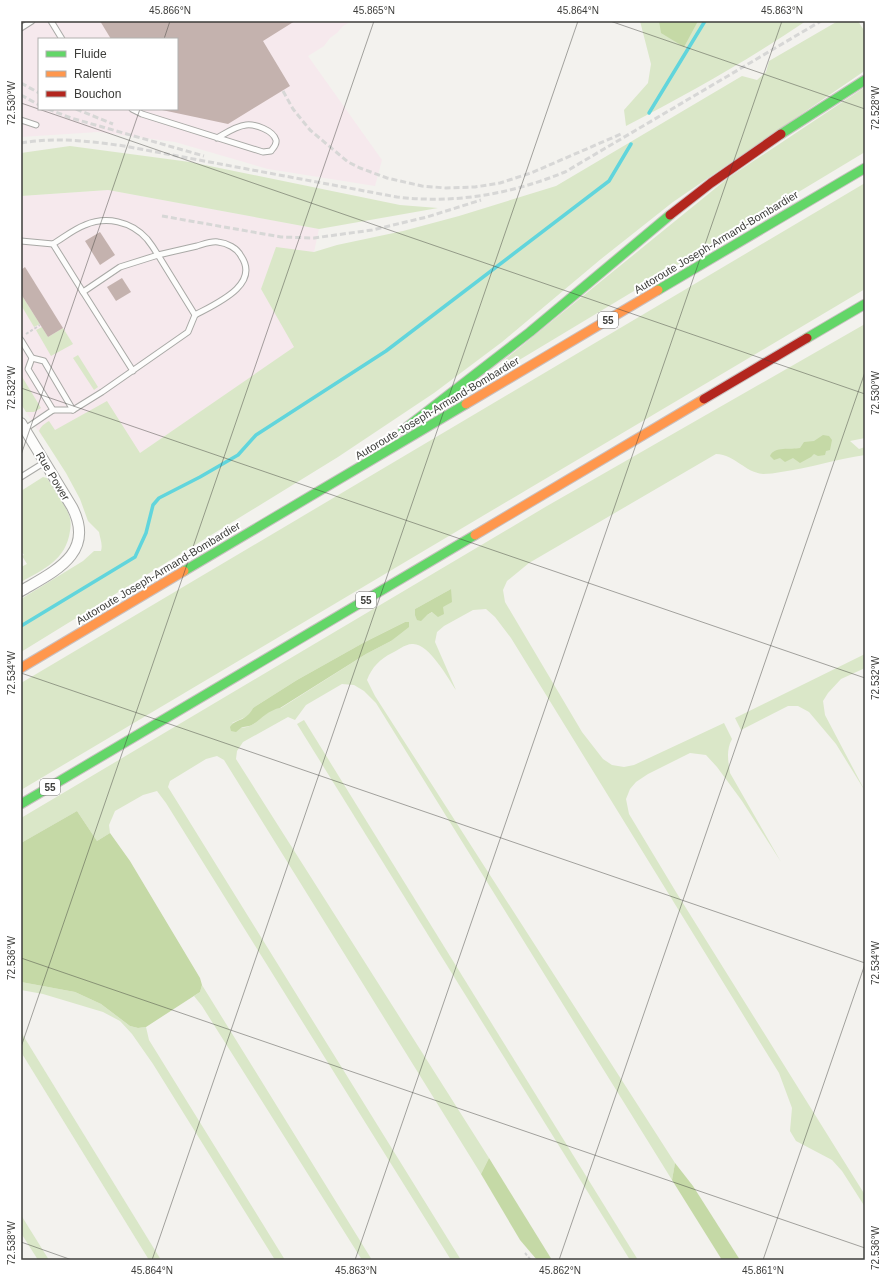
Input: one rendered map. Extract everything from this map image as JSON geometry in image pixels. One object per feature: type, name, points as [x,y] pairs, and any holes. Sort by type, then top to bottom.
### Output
[{"type":"highway","points":[[352,472],[446,396],[521,339],[690,198],[773,138],[865,80]]},
{"type":"highway","name":"Autoroute Joseph-Armand-Bombardier","points":[[21,668],[865,168]]},
{"type":"highway","name":"55","points":[[21,804],[865,304]]},
{"type":"street","name":"Rue Power","points":[[21,591],[55,572],[66,562],[74,553],[80,531],[76,514],[23,426]]},
{"type":"lane","points":[[21,28],[32,21]]},
{"type":"lane","points":[[52,21],[61,38]]},
{"type":"lane","points":[[134,110],[142,114],[217,138],[263,152],[271,151],[276,145],[276,140],[271,134],[254,125],[238,127],[217,138]]},
{"type":"lane","points":[[21,120],[36,125]]},
{"type":"lane","points":[[21,242],[53,244],[84,225],[107,220],[118,221],[140,233],[147,239],[195,315]]},
{"type":"lane","points":[[23,426],[53,410],[73,410],[133,371],[188,332],[195,315],[230,295],[237,289],[244,278],[246,268],[245,260],[240,253],[232,247],[217,242],[158,255],[120,267],[83,292]]},
{"type":"lane","points":[[53,244],[133,371]]},
{"type":"lane","points":[[21,339],[32,358],[44,361],[73,410]]},
{"type":"lane","points":[[32,358],[28,369],[53,410]]},
{"type":"lane","points":[[21,477],[45,462]]},
{"type":"path","points":[[21,339],[40,325]]},
{"type":"path","points":[[525,1254],[531,1260]]},
{"type":"shaded area","points":[[21,21],[352,21],[343,26],[324,46],[308,56],[382,160],[375,186],[268,169],[175,142],[98,132],[21,137]]},
{"type":"shaded area","points":[[108,190],[319,229],[314,252],[276,248],[261,289],[295,347],[140,453],[55,430],[42,437],[21,404],[21,196]]},
{"type":"green space","points":[[640,21],[806,21],[718,76],[626,126],[624,110],[648,83],[651,64]]},
{"type":"green space","points":[[659,21],[698,21],[684,47],[661,33]]},
{"type":"green space","points":[[838,21],[858,21],[865,32],[865,69],[863,72],[673,202],[601,259],[502,342],[434,393],[338,457],[21,652],[21,599],[83,561],[94,551],[101,551],[102,548],[99,532],[88,521],[80,499],[66,473],[39,431],[44,424],[49,421],[55,430],[107,401],[140,453],[294,347],[261,289],[276,247],[314,252],[337,245],[403,231],[459,216],[556,186],[742,76],[757,80],[766,72],[769,61]]},
{"type":"green space","points":[[865,87],[865,152],[506,368],[503,361],[728,178]]},
{"type":"green space","points":[[70,146],[190,162],[400,205],[438,208],[319,229],[108,190],[21,196],[21,153]]},
{"type":"green space","points":[[865,183],[865,289],[21,790],[21,683]]},
{"type":"green space","points":[[21,294],[40,324],[34,327],[21,305]]},
{"type":"green space","points":[[865,324],[865,438],[850,441],[859,449],[865,447],[865,455],[792,470],[763,474],[750,470],[729,457],[716,454],[529,563],[507,581],[503,590],[505,602],[582,732],[603,759],[612,765],[624,767],[634,765],[724,723],[732,739],[728,751],[730,773],[781,862],[742,801],[717,767],[706,755],[690,753],[648,774],[636,782],[630,789],[626,799],[629,814],[865,1195],[865,1207],[842,1171],[832,1160],[796,1141],[790,1131],[792,1108],[779,1073],[511,638],[495,617],[486,609],[473,610],[444,626],[437,632],[435,642],[456,690],[431,655],[418,645],[412,644],[404,646],[380,661],[371,671],[367,680],[375,696],[675,1163],[672,1180],[376,703],[364,691],[354,685],[342,684],[306,705],[295,720],[288,717],[243,742],[237,751],[236,759],[489,1158],[481,1174],[224,760],[217,756],[206,759],[170,781],[168,787],[461,1260],[451,1260],[166,803],[157,791],[143,795],[115,811],[109,825],[110,833],[97,841],[77,811],[21,843],[21,818],[547,506]],"holes":[[[451,589],[442,607],[427,615],[415,609]],[[405,622],[409,623],[391,641],[366,654],[281,708],[271,710],[249,726],[241,727],[232,723],[250,715],[253,708],[297,680],[363,643]]]},
{"type":"green space","points":[[42,327],[48,337],[63,328],[73,344],[51,356],[36,330]]},
{"type":"green space","points":[[78,355],[98,387],[94,390],[73,358]]},
{"type":"green space","points":[[21,375],[41,408],[34,412],[26,412],[21,404]]},
{"type":"green space","points":[[823,435],[829,436],[832,440],[830,450],[826,451],[825,455],[818,456],[814,454],[800,463],[793,458],[785,462],[780,458],[774,460],[770,456],[775,451],[800,448],[804,442],[814,441]]},
{"type":"green space","points":[[43,477],[47,478],[62,501],[70,517],[71,525],[68,541],[59,556],[53,562],[46,568],[21,582],[21,567],[27,564],[21,551],[21,491]]},
{"type":"green space","points":[[451,589],[452,602],[443,607],[444,614],[438,617],[432,612],[421,621],[417,620],[415,609]]},
{"type":"green space","points":[[405,622],[409,622],[409,627],[391,641],[366,654],[280,708],[269,712],[252,725],[242,727],[236,732],[231,731],[230,727],[232,724],[247,716],[253,708],[297,680],[363,643]]},
{"type":"green space","points":[[865,654],[865,668],[841,679],[823,701],[825,715],[865,791],[836,744],[809,712],[798,706],[788,706],[741,730],[735,718]]},
{"type":"green space","points":[[304,720],[638,1260],[630,1260],[297,724]]},
{"type":"green space","points":[[77,811],[97,841],[110,833],[130,861],[200,978],[202,985],[200,992],[146,1027],[138,1028],[130,1026],[101,1004],[75,992],[21,982],[21,843]]},
{"type":"green space","points":[[21,982],[75,992],[101,1004],[130,1026],[138,1028],[146,1027],[149,1040],[285,1260],[275,1260],[153,1064],[132,1034],[120,1021],[103,1012],[43,994],[21,990]]},
{"type":"green space","points":[[202,985],[372,1260],[362,1260],[202,1006],[194,996],[200,992]]},
{"type":"green space","points":[[21,1032],[161,1260],[149,1260],[21,1052]]},
{"type":"green space","points":[[489,1158],[552,1260],[537,1260],[520,1240],[481,1174]]},
{"type":"green space","points":[[675,1163],[693,1186],[740,1260],[722,1260],[672,1180]]},
{"type":"green space","points":[[21,1215],[49,1260],[38,1260],[21,1233]]},
{"type":"building","points":[[100,21],[295,21],[263,41],[290,86],[228,124],[162,110],[178,110],[178,38],[110,38]]},
{"type":"building","points":[[100,232],[115,255],[100,265],[85,241]]},
{"type":"building","points":[[25,267],[63,328],[48,337],[21,294],[21,270]]},
{"type":"building","points":[[122,278],[131,292],[116,301],[107,287]]},
{"type":"waterway","points":[[649,113],[705,21]]},
{"type":"waterway","points":[[21,626],[135,557],[146,533],[153,505],[159,498],[238,455],[256,435],[386,351],[609,181],[631,144]]},
{"type":"railway","points":[[21,143],[60,140],[85,141],[124,146],[397,197],[441,199],[483,195],[524,186],[565,172],[821,21]]},
{"type":"railway","points":[[21,83],[38,92]]},
{"type":"railway","points":[[283,91],[293,109],[310,130],[348,162],[387,178],[422,186],[446,188],[475,187],[500,183],[531,173],[621,134]]},
{"type":"railway","points":[[21,95],[38,104]]},
{"type":"railway","points":[[51,110],[71,118],[204,156]]},
{"type":"railway","points":[[78,110],[113,124]]},
{"type":"railway","points":[[162,216],[281,237],[314,238],[372,230],[427,217],[481,200]]},
{"type":"traffic: fast","points":[[781,134],[865,80]]},
{"type":"traffic: fast","points":[[658,290],[865,168]]},
{"type":"traffic: fast","points":[[403,430],[530,332],[670,215]]},
{"type":"traffic: fast","points":[[807,338],[865,304]]},
{"type":"traffic: fast","points":[[184,571],[466,404]]},
{"type":"traffic: fast","points":[[21,804],[475,535]]},
{"type":"traffic: slow","points":[[466,404],[658,290]]},
{"type":"traffic: slow","points":[[475,535],[704,399]]},
{"type":"traffic: slow","points":[[21,668],[184,571]]},
{"type":"traffic: jam","points":[[670,215],[711,183],[781,134]]},
{"type":"traffic: jam","points":[[704,399],[807,338]]}]
